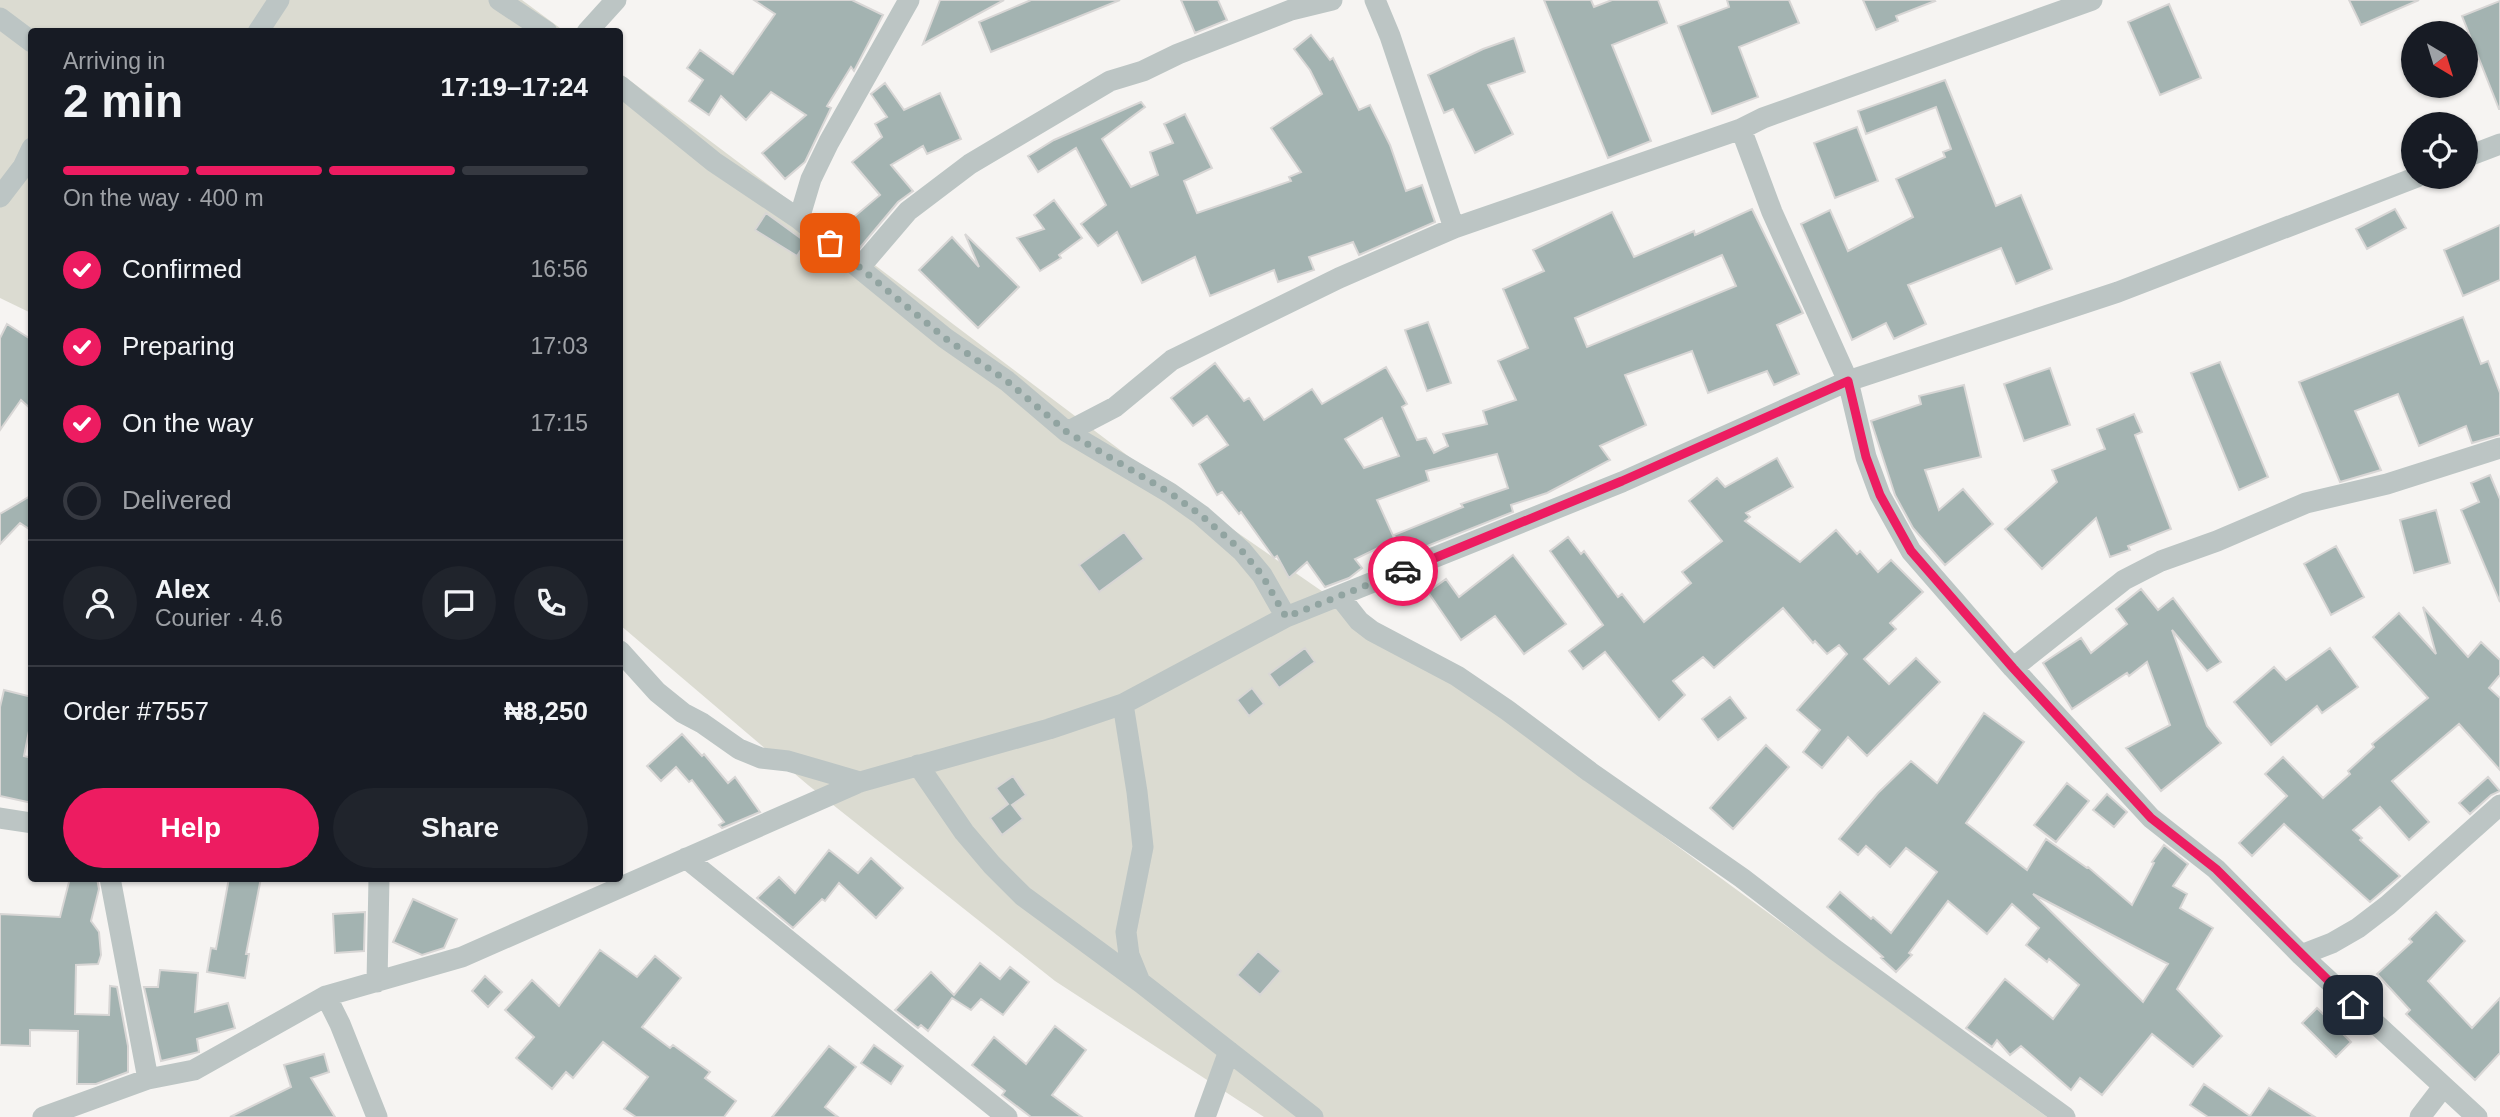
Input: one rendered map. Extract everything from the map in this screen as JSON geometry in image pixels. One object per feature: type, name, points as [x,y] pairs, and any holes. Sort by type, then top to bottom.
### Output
[{"type":"street","points":[[261,28],[279,0]]},
{"type":"street","points":[[499,0],[541,28]]},
{"type":"street","points":[[591,28],[616,0]]},
{"type":"street","points":[[799,219],[811,179],[824,152],[909,0]]},
{"type":"street","points":[[860,267],[908,211],[971,164],[1110,81],[1143,71],[1178,54],[1291,10],[1332,0]]},
{"type":"street","points":[[1375,0],[1390,36],[1454,228]]},
{"type":"street","points":[[1067,432],[1115,407],[1172,360],[1339,278],[1454,228],[1741,129],[1763,118],[2092,0]]},
{"type":"street","points":[[0,18],[28,39]]},
{"type":"street","points":[[623,88],[714,162],[799,219],[945,338],[1007,381],[1067,432],[1170,493],[1201,515],[1242,551],[1262,575],[1286,617]]},
{"type":"street","points":[[1741,129],[1772,212],[1848,381],[1866,457],[1880,495],[1911,551],[2013,668],[2151,818],[2216,869],[2301,955],[2477,1117]]},
{"type":"street","points":[[2478,153],[2500,144]]},
{"type":"street","points":[[0,197],[28,160]]},
{"type":"street","points":[[43,1117],[148,1079],[194,1070],[327,996],[462,957],[860,782],[1049,729],[1123,704],[1286,617],[1622,481],[1848,381],[2118,292],[2401,183]]},
{"type":"street","points":[[2013,668],[2124,580],[2161,561],[2217,541],[2306,503],[2387,484],[2500,448]]},
{"type":"street","points":[[1340,597],[1359,621],[1372,631],[1457,676],[1507,710],[1590,772],[1742,878],[1834,949],[2065,1117]]},
{"type":"street","points":[[624,663],[683,713],[739,749],[761,758],[788,761],[860,782]]},
{"type":"street","points":[[1123,704],[1143,847],[1126,932],[1129,955],[1140,982]]},
{"type":"street","points":[[918,765],[964,832],[992,866],[1023,896],[1140,982],[1313,1117]]},
{"type":"street","points":[[2301,955],[2332,943],[2358,928],[2388,905],[2500,805]]},
{"type":"street","points":[[0,818],[28,822]]},
{"type":"street","points":[[687,858],[1007,1117]]},
{"type":"street","points":[[111,882],[148,1079]]},
{"type":"street","points":[[377,982],[379,882]]},
{"type":"street","points":[[327,996],[377,1117]]},
{"type":"street","points":[[1205,1117],[1228,1051]]},
{"type":"street","points":[[2420,1117],[2443,1087]]},
{"type":"shaded area","points":[[0,0],[522,0],[560,28],[28,28],[28,312],[0,298]]},
{"type":"shaded area","points":[[623,75],[1144,468],[1456,684],[2047,1117],[1264,1117],[1055,981],[808,785],[623,628]]},
{"type":"building","points":[[754,0],[852,0],[883,15],[854,71],[851,67],[827,106],[831,108],[805,162],[785,179],[762,153],[806,115],[771,92],[746,120],[721,96],[709,115],[689,101],[703,80],[687,68],[700,50],[733,74],[775,14]]},
{"type":"building","points":[[940,0],[1004,0],[923,44]]},
{"type":"building","points":[[1031,0],[1120,0],[991,52],[979,22]]},
{"type":"building","points":[[1181,0],[1218,0],[1227,20],[1195,33]]},
{"type":"building","points":[[1544,0],[1591,0],[1594,7],[1612,0],[1658,0],[1667,23],[1612,45],[1651,141],[1608,158]]},
{"type":"building","points":[[1727,0],[1789,0],[1799,23],[1739,47],[1758,97],[1712,114],[1678,26],[1729,7]]},
{"type":"building","points":[[1863,0],[1935,1],[1896,16],[1898,21],[1876,30]]},
{"type":"building","points":[[2349,0],[2419,0],[2361,25]]},
{"type":"building","points":[[2500,1],[2500,109],[2478,56],[2478,21],[2464,21],[2462,16]]},
{"type":"building","points":[[2169,4],[2201,78],[2160,95],[2128,22]]},
{"type":"building","points":[[1311,35],[1330,60],[1333,58],[1359,110],[1370,105],[1390,145],[1406,191],[1422,185],[1435,222],[1359,255],[1353,242],[1309,257],[1314,270],[1278,282],[1274,270],[1210,296],[1195,257],[1142,283],[1117,232],[1098,246],[1081,224],[1106,205],[1076,148],[1038,172],[1028,156],[1054,140],[1141,102],[1145,107],[1102,139],[1131,187],[1158,175],[1150,152],[1173,143],[1164,124],[1185,114],[1212,168],[1184,181],[1197,213],[1291,181],[1289,177],[1301,172],[1271,128],[1322,94],[1310,70],[1294,49]]},
{"type":"building","points":[[1514,38],[1525,72],[1488,85],[1513,134],[1475,153],[1453,109],[1444,113],[1428,75],[1483,49]]},
{"type":"building","points":[[1945,80],[1996,206],[2021,195],[2052,269],[2016,284],[2001,248],[1908,285],[1926,324],[1894,339],[1886,323],[1852,340],[1801,224],[1830,210],[1848,251],[1913,217],[1896,179],[1945,157],[1943,152],[1951,149],[1936,107],[1866,134],[1858,111]]},
{"type":"building","points":[[885,83],[904,110],[940,93],[961,139],[927,154],[923,146],[891,165],[913,191],[898,202],[858,250],[836,232],[880,195],[852,162],[882,137],[875,124],[887,117],[871,94]]},
{"type":"building","points":[[1857,127],[1878,181],[1835,198],[1814,143]]},
{"type":"building","points":[[1054,200],[1082,238],[1059,255],[1061,258],[1040,271],[1017,238],[1044,229],[1034,215]]},
{"type":"building","points":[[1752,209],[1803,313],[1777,325],[1799,374],[1774,385],[1767,371],[1708,393],[1692,351],[1625,375],[1646,425],[1600,446],[1610,460],[1547,493],[1511,505],[1513,512],[1402,556],[1394,535],[1463,507],[1461,504],[1508,488],[1497,454],[1426,471],[1429,481],[1377,500],[1395,540],[1355,559],[1362,568],[1349,578],[1325,587],[1307,562],[1289,578],[1277,556],[1274,558],[1241,512],[1239,514],[1222,492],[1217,495],[1199,464],[1228,445],[1207,416],[1193,426],[1171,398],[1215,363],[1244,401],[1249,398],[1264,420],[1312,389],[1322,404],[1386,367],[1407,404],[1402,407],[1417,440],[1426,438],[1434,453],[1448,446],[1443,434],[1487,424],[1483,411],[1516,400],[1498,361],[1528,348],[1503,289],[1544,271],[1533,250],[1612,212],[1634,257],[1694,231],[1695,235]],"holes":[[[1722,255],[1736,286],[1587,347],[1575,318]],[[1382,418],[1399,456],[1364,468],[1345,439]]]},
{"type":"building","points":[[2395,209],[2406,228],[2367,249],[2356,229]]},
{"type":"building","points":[[766,213],[806,242],[797,256],[755,230]]},
{"type":"building","points":[[2500,225],[2500,280],[2463,296],[2444,250]]},
{"type":"building","points":[[965,234],[1019,287],[978,328],[919,270],[952,237],[979,267]]},
{"type":"building","points":[[2463,317],[2481,364],[2488,361],[2500,393],[2500,435],[2472,443],[2466,426],[2419,446],[2398,394],[2355,411],[2381,470],[2340,482],[2299,382]]},
{"type":"building","points":[[1428,322],[1451,383],[1427,391],[1405,330]]},
{"type":"building","points":[[7,324],[28,337],[28,406],[21,400],[0,430],[0,338]]},
{"type":"building","points":[[2220,362],[2268,477],[2239,490],[2191,373]]},
{"type":"building","points":[[2050,368],[2070,425],[2024,441],[2004,384]]},
{"type":"building","points":[[1964,385],[1981,457],[1925,470],[1939,510],[1963,489],[1993,524],[1945,565],[1913,528],[1895,495],[1871,421],[1921,404],[1919,396]]},
{"type":"building","points":[[2134,414],[2142,432],[2135,435],[2171,529],[2128,546],[2130,550],[2110,557],[2096,518],[2042,569],[2005,529],[2057,482],[2052,470],[2105,449],[2097,429]]},
{"type":"building","points":[[1777,458],[1793,487],[1746,513],[1750,517],[1745,521],[1800,562],[1836,530],[1857,554],[1860,551],[1878,572],[1891,560],[1923,592],[1890,623],[1896,629],[1864,659],[1889,684],[1916,658],[1940,682],[1867,756],[1848,737],[1822,768],[1803,752],[1820,730],[1797,710],[1847,654],[1839,645],[1827,654],[1815,641],[1813,643],[1783,608],[1714,668],[1703,657],[1673,681],[1685,695],[1659,720],[1605,652],[1583,669],[1569,651],[1603,625],[1550,551],[1568,537],[1581,554],[1584,551],[1618,597],[1622,594],[1644,622],[1691,583],[1682,572],[1722,541],[1689,501],[1717,478],[1725,487]]},
{"type":"building","points":[[2490,475],[2500,499],[2500,602],[2461,510],[2479,502],[2471,483]]},
{"type":"building","points":[[28,497],[28,528],[20,523],[0,544],[0,514]]},
{"type":"building","points":[[2436,510],[2450,563],[2414,573],[2400,520]]},
{"type":"building","points":[[1124,532],[1144,559],[1099,592],[1079,565]]},
{"type":"building","points":[[2336,546],[2364,597],[2331,615],[2304,564]]},
{"type":"building","points":[[1513,555],[1566,624],[1524,654],[1495,616],[1461,640],[1428,592],[1446,579],[1459,597]]},
{"type":"building","points":[[2141,589],[2158,610],[2173,598],[2221,662],[2207,671],[2172,630],[2207,726],[2221,743],[2161,791],[2126,748],[2170,725],[2147,662],[2129,676],[2127,673],[2072,709],[2043,663],[2081,638],[2091,653],[2127,624],[2116,609]]},
{"type":"building","points":[[2423,607],[2468,657],[2481,642],[2500,660],[2500,675],[2489,688],[2500,698],[2500,770],[2459,724],[2392,781],[2429,822],[2409,840],[2380,807],[2353,830],[2362,838],[2360,840],[2400,876],[2370,902],[2284,824],[2252,856],[2239,843],[2287,796],[2265,774],[2283,757],[2323,798],[2350,774],[2348,771],[2374,747],[2372,744],[2428,698],[2373,637],[2399,613],[2436,654]]},
{"type":"building","points":[[1305,648],[1315,662],[1279,688],[1269,674]]},
{"type":"building","points":[[2330,648],[2358,687],[2322,713],[2317,706],[2271,745],[2234,702],[2274,667],[2286,680]]},
{"type":"building","points":[[1252,688],[1264,704],[1249,716],[1237,700]]},
{"type":"building","points":[[4,690],[28,696],[28,736],[24,756],[28,757],[28,802],[0,796],[0,707]]},
{"type":"building","points":[[1730,697],[1746,718],[1718,740],[1702,719]]},
{"type":"building","points":[[1984,713],[2024,742],[1966,823],[2027,870],[2046,839],[2088,867],[2132,905],[2154,863],[2152,862],[2164,845],[2188,864],[2173,886],[2187,894],[2180,908],[2213,928],[2177,989],[2222,1036],[2193,1067],[2152,1034],[2102,1095],[2080,1078],[2071,1090],[2021,1046],[2010,1055],[1997,1040],[1992,1047],[1966,1028],[2005,979],[2053,1019],[2079,985],[2049,959],[2047,962],[2026,945],[2039,928],[2012,904],[1987,934],[1948,901],[1909,953],[1912,955],[1896,972],[1827,907],[1840,892],[1891,933],[1937,872],[1906,848],[1890,867],[1866,846],[1858,855],[1839,839],[1878,793],[1911,761],[1937,783]],"holes":[[[2033,894],[2168,964],[2143,1002]]]},
{"type":"building","points":[[682,734],[702,756],[704,754],[728,783],[735,777],[760,812],[722,828],[719,825],[724,822],[692,780],[689,782],[676,767],[661,781],[647,766]]},
{"type":"building","points":[[1766,745],[1789,767],[1733,829],[1710,808]]},
{"type":"building","points":[[1013,776],[1026,795],[1012,805],[1023,819],[1002,835],[990,818],[1008,804],[996,788]]},
{"type":"building","points":[[2488,777],[2500,791],[2491,795],[2470,814],[2459,803]]},
{"type":"building","points":[[2067,783],[2089,801],[2056,842],[2034,825]]},
{"type":"building","points":[[2107,794],[2127,812],[2114,827],[2093,810]]},
{"type":"building","points":[[829,850],[858,873],[871,858],[903,888],[876,918],[839,883],[825,901],[822,899],[793,928],[757,898],[779,877],[795,893]]},
{"type":"building","points":[[69,882],[98,882],[99,889],[91,921],[99,932],[101,955],[98,964],[76,965],[75,1014],[109,1015],[110,986],[117,987],[128,1046],[128,1072],[96,1084],[77,1084],[78,1031],[30,1030],[30,1046],[0,1045],[0,914],[60,917]]},
{"type":"building","points":[[228,882],[260,882],[246,954],[249,954],[245,978],[207,972],[211,948],[216,949]]},
{"type":"building","points":[[413,899],[457,919],[444,948],[422,955],[393,942]]},
{"type":"building","points":[[365,912],[364,951],[335,953],[333,914]]},
{"type":"building","points":[[2436,912],[2465,941],[2428,981],[2472,1028],[2500,998],[2500,1053],[2475,1080],[2406,1014],[2410,1010],[2377,974],[2412,942],[2409,939]]},
{"type":"building","points":[[600,950],[637,977],[655,956],[681,978],[642,1027],[710,1072],[705,1078],[736,1101],[724,1117],[636,1117],[624,1109],[648,1077],[603,1042],[573,1078],[566,1072],[552,1089],[516,1058],[534,1037],[505,1010],[532,980],[559,1006]]},
{"type":"building","points":[[1258,951],[1281,971],[1260,995],[1237,975]]},
{"type":"building","points":[[980,963],[1000,979],[1010,967],[1029,982],[1003,1015],[981,999],[971,1010],[952,998],[928,1031],[921,1025],[918,1028],[895,1010],[931,972],[954,995]]},
{"type":"building","points":[[160,970],[198,973],[195,1012],[228,1003],[235,1028],[197,1039],[199,1052],[161,1061],[144,987],[158,987]]},
{"type":"building","points":[[485,976],[502,992],[488,1007],[472,991]]},
{"type":"building","points":[[2317,1008],[2351,1042],[2336,1057],[2302,1023]]},
{"type":"building","points":[[1055,1026],[1086,1050],[1052,1095],[1082,1117],[1031,1117],[1002,1095],[1005,1091],[972,1065],[994,1037],[1026,1064]]},
{"type":"building","points":[[874,1045],[903,1066],[891,1084],[861,1063]]},
{"type":"building","points":[[829,1046],[856,1067],[825,1107],[838,1117],[772,1117]]},
{"type":"building","points":[[324,1054],[329,1072],[311,1078],[335,1117],[230,1117],[291,1087],[284,1065]]},
{"type":"building","points":[[2204,1084],[2250,1116],[2269,1088],[2315,1117],[2208,1117],[2190,1105]]},
{"type":"way so far","points":[[830,243],[945,338],[1007,381],[1067,432],[1170,493],[1201,515],[1242,551],[1262,575],[1286,617],[1403,571]]},
{"type":"route","points":[[1403,571],[1622,481],[1848,381],[1866,457],[1880,495],[1911,551],[2013,668],[2151,818],[2216,869],[2353,1005]]}]
